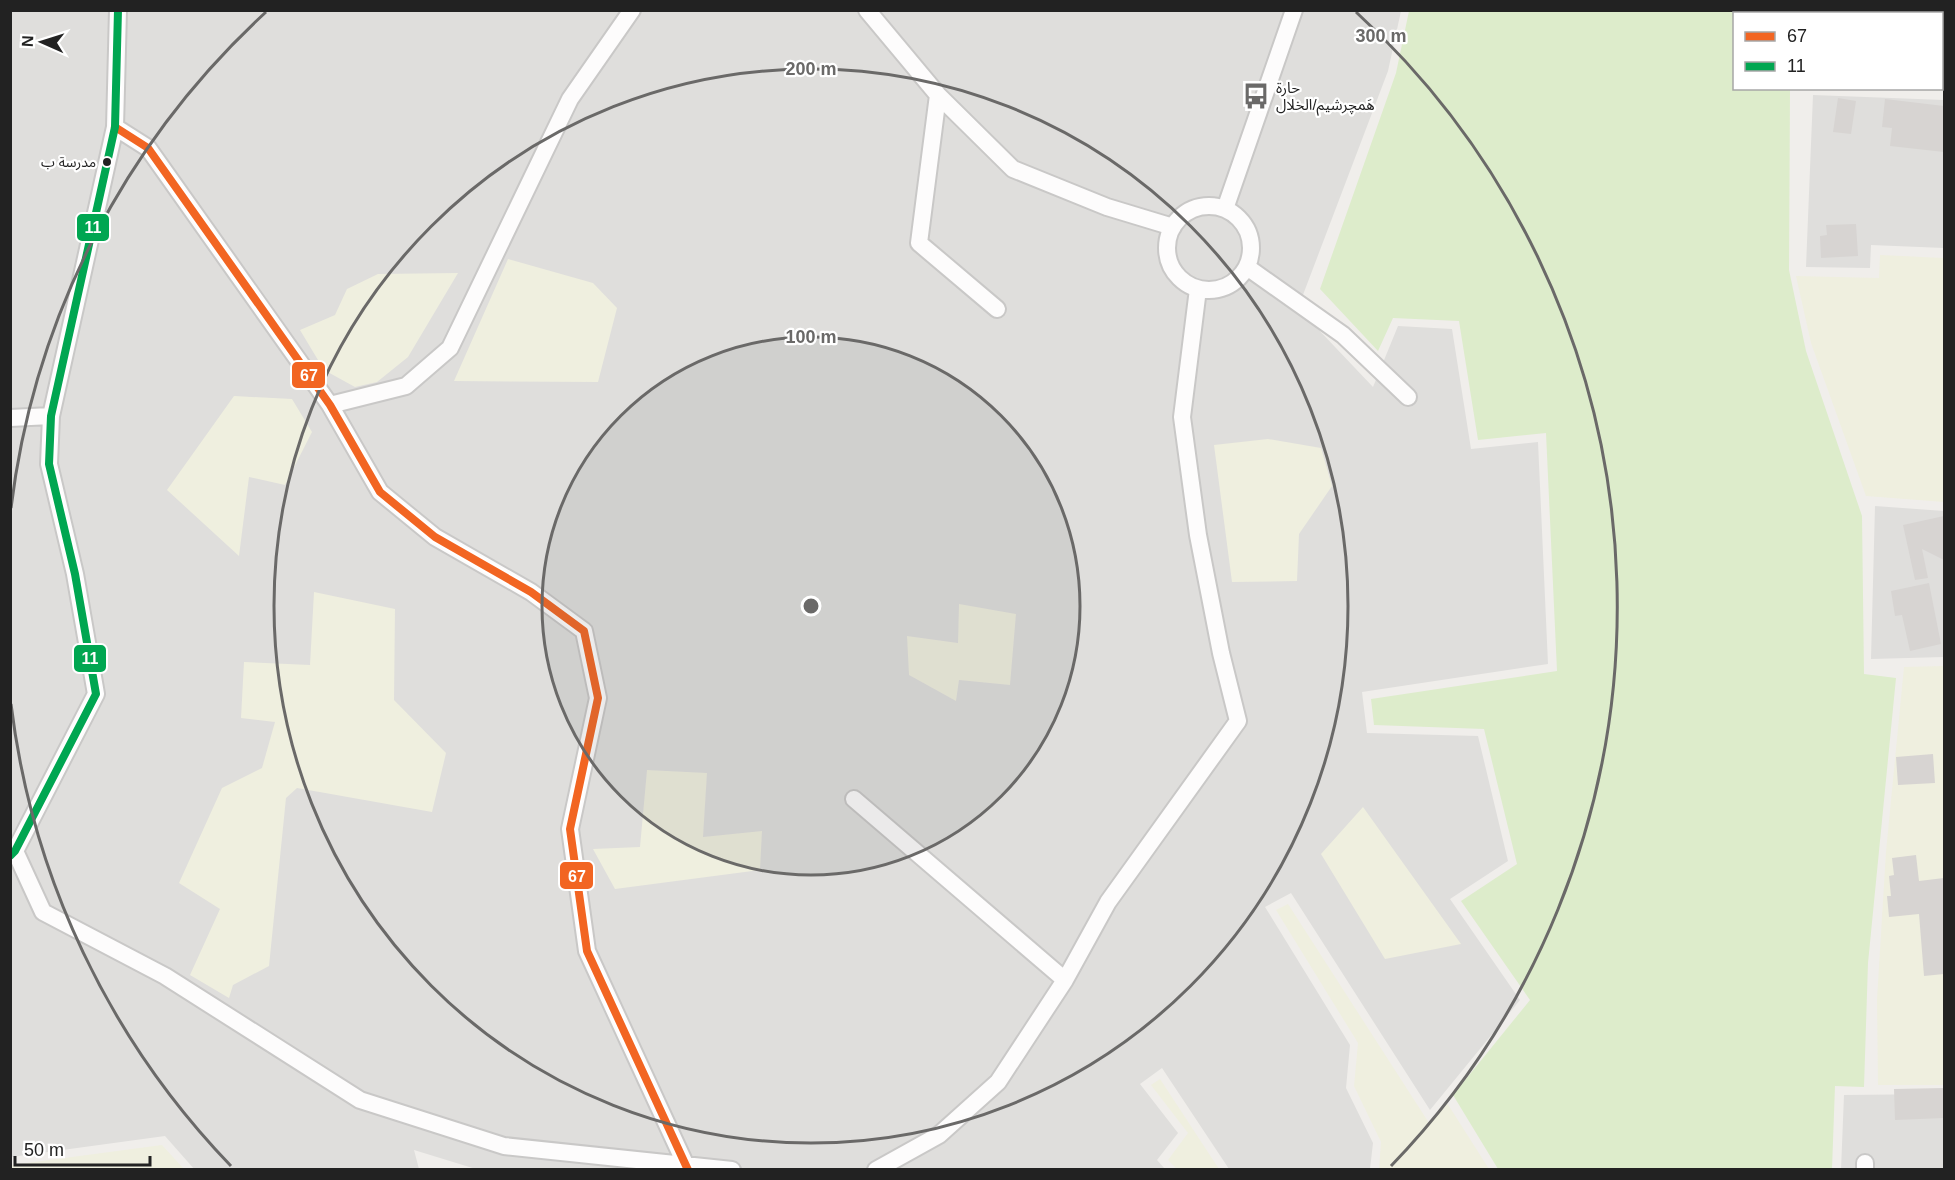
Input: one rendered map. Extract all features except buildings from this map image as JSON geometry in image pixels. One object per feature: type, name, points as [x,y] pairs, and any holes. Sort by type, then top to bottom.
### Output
[{"type":"street","points":[[118,10],[115,127],[51,416],[49,464],[75,574],[96,694],[13,854],[43,912],[165,976],[360,1100],[504,1146],[732,1170]]},
{"type":"street","points":[[330,405],[406,386],[450,348],[570,99],[632,10]]},
{"type":"street","points":[[867,10],[938,95],[1013,169],[1107,207],[1173,227]]},
{"type":"street","points":[[1226,209],[1294,10]]},
{"type":"street","points":[[938,95],[919,243],[997,309]]},
{"type":"street","points":[[115,127],[148,147],[330,405],[380,492],[435,537],[531,592],[584,631],[598,698],[570,829],[587,951],[687,1167]]},
{"type":"street","points":[[1201,206],[1226,209],[1237,216],[1246,227],[1251,240],[1251,254],[1247,267],[1238,279],[1226,287],[1212,291],[1198,289],[1181,279],[1170,264],[1167,252],[1168,239],[1173,227],[1190,210],[1201,206]]},
{"type":"street","points":[[1247,267],[1343,335],[1408,397]]},
{"type":"street","points":[[876,1170],[939,1135],[998,1082],[1065,981],[1108,902],[1238,721],[1221,653],[1198,535],[1182,417],[1198,289]]},
{"type":"street","points":[[10,418],[51,416]]},
{"type":"street","points":[[854,799],[1065,981]]},
{"type":"shaded area","points":[[10,11],[1401,11],[1388,71],[1298,308],[1373,387],[1398,326],[1452,329],[1471,449],[1538,442],[1548,664],[1362,692],[1367,733],[1478,736],[1508,861],[1450,899],[1520,1000],[1430,1110],[1291,893],[1265,907],[1350,1045],[1346,1088],[1373,1143],[1370,1169],[1229,1169],[1162,1068],[1140,1084],[1178,1133],[1157,1160],[1165,1169],[479,1170],[414,1150],[419,1169],[195,1170],[165,1136],[11,1157]]},
{"type":"shaded area","points":[[1813,95],[1944,100],[1944,248],[1871,245],[1870,268],[1806,267]]},
{"type":"shaded area","points":[[1875,506],[1944,511],[1944,657],[1871,659]]},
{"type":"shaded area","points":[[1944,1094],[1944,1169],[1841,1170],[1844,1095]]},
{"type":"green space","points":[[1825,10],[1944,11],[1944,91],[1914,90],[1943,90],[1943,12],[1824,12]]},
{"type":"green space","points":[[1409,11],[1811,11],[1733,12],[1733,90],[1790,90],[1789,270],[1806,351],[1862,516],[1864,674],[1896,678],[1868,963],[1864,1087],[1835,1086],[1832,1169],[1498,1169],[1453,1095],[1530,1000],[1461,901],[1517,864],[1484,729],[1374,725],[1371,699],[1557,671],[1546,433],[1478,440],[1459,321],[1393,318],[1378,351],[1320,289],[1396,73]]},
{"type":"green space","points":[[1880,255],[1944,258],[1944,502],[1866,496],[1811,343],[1796,276],[1879,278]]},
{"type":"green space","points":[[508,259],[593,283],[617,308],[598,382],[454,381]]},
{"type":"green space","points":[[458,273],[408,357],[377,382],[355,387],[324,370],[300,330],[335,315],[347,289],[378,274]]},
{"type":"green space","points":[[234,396],[292,399],[312,432],[285,485],[249,477],[239,556],[167,490]]},
{"type":"green space","points":[[1268,439],[1321,448],[1332,486],[1299,534],[1297,581],[1232,582],[1214,445]]},
{"type":"green space","points":[[314,592],[395,609],[394,700],[446,753],[432,812],[297,788],[286,798],[269,966],[233,985],[229,998],[190,975],[220,909],[179,883],[222,788],[262,768],[275,722],[241,718],[244,662],[310,665]]},
{"type":"green space","points":[[959,604],[1016,614],[1010,685],[959,680],[956,701],[909,675],[907,636],[958,643]]},
{"type":"green space","points":[[1944,666],[1944,1085],[1878,1085],[1877,999],[1886,852],[1904,667]]},
{"type":"green space","points":[[647,770],[707,773],[703,837],[762,831],[760,870],[615,889],[593,849],[640,847]]},
{"type":"green space","points":[[1363,807],[1461,944],[1385,959],[1321,854]]},
{"type":"green space","points":[[1288,904],[1429,1123],[1447,1103],[1489,1169],[1379,1169],[1381,1142],[1354,1086],[1358,1043],[1276,910]]},
{"type":"green space","points":[[1160,1079],[1219,1169],[1177,1169],[1168,1160],[1188,1133],[1151,1085]]},
{"type":"green space","points":[[162,1145],[184,1169],[12,1169],[12,1165]]},
{"type":"transit line","name":"11","points":[[10,856],[15,851],[96,694],[75,574],[49,464],[51,416],[115,127],[118,10]]},
{"type":"transit line","name":"67","points":[[115,127],[148,148],[330,405],[380,492],[435,537],[531,592],[584,631],[598,698],[570,829],[587,951],[688,1170]]},
{"type":"place","name":"حارة هَمچرشيم/الخلال","points":[[1256,96]]},
{"type":"place","name":"مدرسة ب","points":[[107,162]]}]
